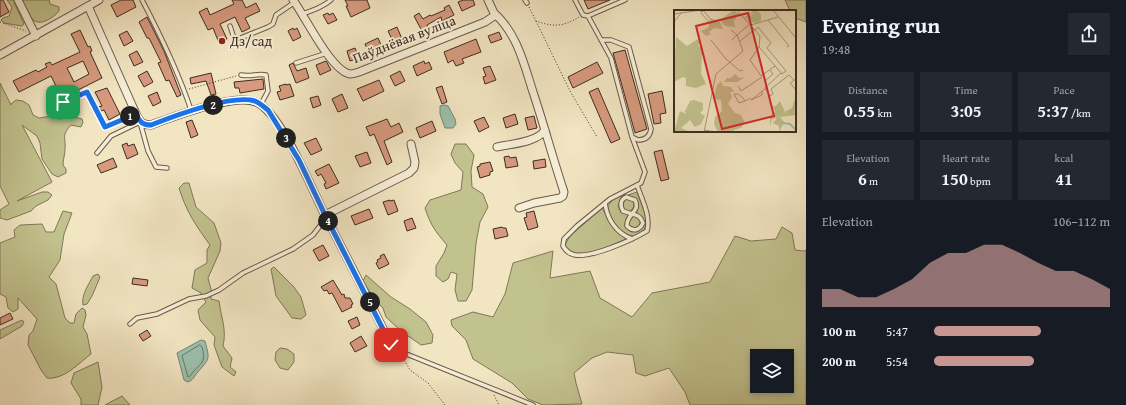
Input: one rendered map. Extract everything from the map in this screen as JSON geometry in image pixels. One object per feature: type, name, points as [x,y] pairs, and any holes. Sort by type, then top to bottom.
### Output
[{"type":"street","points":[[18,0],[36,36]]},
{"type":"street","points":[[0,55],[98,0]]},
{"type":"street","points":[[488,0],[494,13],[508,27],[514,39],[564,192],[563,196],[560,198],[534,203],[519,208]]},
{"type":"street","name":"Паўднёвая вуліца","points":[[294,1],[314,35],[327,53],[341,69],[350,74],[355,74],[485,22],[494,16],[494,13]]},
{"type":"street","points":[[88,6],[136,114],[140,122],[144,125],[151,125],[191,110],[237,100],[255,101],[268,110],[299,160],[325,215],[391,345]]},
{"type":"street","points":[[497,147],[535,138],[543,134],[545,130]]},
{"type":"street","points":[[325,215],[409,173],[414,168],[415,162],[411,144]]},
{"type":"lane","points":[[142,0],[164,42],[185,91],[191,110]]},
{"type":"lane","points":[[302,14],[311,11],[331,0]]},
{"type":"lane","points":[[575,0],[583,15],[588,16],[625,0]]},
{"type":"lane","points":[[230,26],[234,38],[238,39],[268,28],[273,24],[276,16],[294,1]]},
{"type":"lane","points":[[588,16],[611,58],[632,137],[645,172],[641,183],[637,185],[624,192],[610,199],[577,226],[564,239],[563,246],[567,252],[574,255],[586,256],[632,239],[647,231],[649,224],[647,214],[637,185]]},
{"type":"lane","points":[[601,40],[611,40],[630,47],[652,128],[648,138],[638,140],[632,137]]},
{"type":"lane","points":[[296,63],[327,53]]},
{"type":"lane","points":[[241,75],[250,77],[263,74],[266,75],[268,91],[261,104]]},
{"type":"lane","points":[[63,102],[87,92],[105,127],[136,114]]},
{"type":"lane","points":[[97,153],[111,136],[140,122],[148,151],[156,167],[167,168]]},
{"type":"lane","points":[[624,192],[626,197],[635,200],[637,204],[636,209],[632,214],[628,217],[626,221],[627,226],[631,230],[636,230],[640,228],[643,223],[641,218],[637,215],[632,214],[623,211],[621,208],[620,203],[622,199],[626,197]]},
{"type":"lane","points":[[605,203],[606,212],[617,230],[632,239]]},
{"type":"lane","points":[[130,324],[138,318],[157,314],[189,299],[206,296],[219,290],[242,273],[289,251],[313,235],[323,222],[325,215]]},
{"type":"lane","points":[[391,345],[404,353],[533,405]]},
{"type":"path","points":[[526,2],[570,90],[597,137]]},
{"type":"path","points":[[536,21],[549,25],[569,24],[583,15]]},
{"type":"path","points":[[0,22],[36,36]]},
{"type":"path","points":[[185,91],[241,75]]},
{"type":"path","points":[[404,353],[402,357],[410,370],[428,383],[444,405]]},
{"type":"path","points":[[492,388],[495,399],[499,405]]},
{"type":"shaded area","points":[[7,0],[13,0],[24,24],[22,26],[4,23],[1,20],[9,16],[12,7]]},
{"type":"shaded area","points":[[22,0],[49,0],[50,4],[59,7],[59,11],[47,20],[36,22],[28,13]]},
{"type":"shaded area","points":[[785,0],[806,0],[806,22],[796,18],[796,10],[790,10]]},
{"type":"shaded area","points":[[0,83],[11,105],[16,100],[23,101],[29,105],[33,115],[39,118],[52,116],[60,119],[74,117],[82,119],[83,122],[81,127],[71,125],[66,132],[63,165],[66,169],[66,173],[58,177],[52,174],[42,159],[40,143],[37,136],[22,125],[52,182],[17,201],[42,192],[48,192],[52,195],[48,200],[36,206],[31,211],[7,220],[0,218],[0,210],[9,204],[0,186]]},
{"type":"shaded area","points":[[455,144],[466,144],[474,155],[471,171],[472,187],[483,194],[488,207],[480,222],[476,243],[472,290],[466,301],[458,301],[455,290],[457,274],[451,272],[448,279],[443,282],[436,276],[436,266],[447,245],[434,228],[425,208],[430,200],[461,190],[463,172],[455,163],[451,154]]},
{"type":"shaded area","points":[[184,183],[189,183],[196,207],[214,223],[221,243],[220,251],[208,278],[211,289],[211,299],[219,301],[224,329],[223,346],[232,358],[230,367],[236,372],[234,376],[222,367],[214,345],[215,337],[200,320],[198,310],[206,302],[201,293],[192,288],[195,270],[207,263],[207,250],[210,245],[196,225],[185,204],[179,188]]},
{"type":"shaded area","points":[[637,192],[645,213],[646,225],[645,229],[641,233],[635,236],[624,233],[614,223],[608,206],[614,198],[622,196],[618,206],[621,212],[628,215],[625,225],[631,231],[638,231],[643,227],[643,218],[636,213],[638,206],[636,198],[628,195]]},
{"type":"shaded area","points":[[626,199],[630,199],[634,205],[630,211],[626,211],[622,207],[622,203]]},
{"type":"shaded area","points":[[602,208],[616,231],[626,239],[603,249],[584,254],[575,254],[569,251],[565,245],[570,236]]},
{"type":"shaded area","points":[[63,211],[72,213],[64,234],[60,260],[49,277],[56,284],[65,318],[70,323],[74,323],[76,314],[82,308],[85,310],[86,315],[83,327],[87,334],[91,354],[65,374],[53,378],[47,378],[41,370],[28,345],[29,335],[33,331],[37,319],[18,298],[18,309],[13,312],[8,308],[6,297],[0,294],[0,243],[15,237],[14,230],[20,225],[42,224],[46,232],[54,232]]},
{"type":"shaded area","points":[[632,216],[636,216],[640,222],[636,228],[632,228],[628,224],[628,220]]},
{"type":"shaded area","points":[[782,227],[792,233],[795,250],[806,250],[806,405],[690,405],[685,392],[669,368],[645,376],[636,373],[633,355],[607,352],[592,358],[574,373],[582,404],[543,405],[528,399],[512,383],[473,359],[466,340],[452,326],[451,320],[473,312],[493,317],[505,294],[513,263],[553,251],[550,278],[590,271],[600,298],[632,317],[652,293],[710,282],[735,236],[751,241],[776,239]]},
{"type":"shaded area","points":[[274,267],[293,286],[301,297],[306,315],[301,319],[292,318],[276,296],[271,269]]},
{"type":"shaded area","points":[[98,274],[100,277],[92,296],[87,304],[83,305],[83,297],[86,290],[93,276]]},
{"type":"shaded area","points":[[366,275],[391,297],[410,309],[426,322],[433,335],[432,343],[421,345],[401,331],[386,317],[383,308],[373,297],[363,281]]},
{"type":"shaded area","points":[[22,320],[24,322],[22,326],[0,339],[0,330]]},
{"type":"shaded area","points":[[280,348],[287,349],[294,354],[294,362],[288,370],[280,368],[275,360],[276,352]]},
{"type":"shaded area","points":[[98,362],[102,387],[98,405],[81,405],[81,399],[71,383],[74,373]]},
{"type":"shaded area","points":[[122,396],[130,405],[105,405]]},
{"type":"water","points":[[440,106],[448,106],[455,119],[456,124],[453,128],[445,128],[440,114]]},
{"type":"water","points":[[201,340],[205,341],[208,358],[193,378],[188,382],[184,380],[177,353]]},
{"type":"building","points":[[0,0],[3,0],[9,12],[0,17]]},
{"type":"building","points":[[121,0],[133,0],[136,7],[117,17],[111,5]]},
{"type":"building","points":[[232,0],[242,0],[246,8],[256,3],[260,11],[245,18],[250,28],[242,32],[235,17],[220,24],[227,39],[219,43],[213,28],[208,30],[199,12],[207,8],[210,15],[234,4]]},
{"type":"building","points":[[345,0],[367,0],[370,8],[351,17]]},
{"type":"building","points":[[463,0],[473,0],[475,5],[462,11],[458,2]]},
{"type":"building","points":[[584,0],[610,0],[588,9]]},
{"type":"building","points":[[449,5],[454,15],[442,21],[441,17],[427,25],[428,28],[422,31],[414,16],[419,13],[423,19],[445,10],[444,8]]},
{"type":"building","points":[[328,13],[329,15],[333,13],[337,20],[328,24],[323,15]]},
{"type":"building","points":[[147,17],[164,51],[181,95],[177,97],[169,80],[166,81],[158,63],[161,62],[139,22]]},
{"type":"building","points":[[397,27],[402,39],[394,43],[388,31]]},
{"type":"building","points":[[293,28],[294,30],[297,28],[301,37],[293,41],[288,31]]},
{"type":"building","points":[[80,30],[88,47],[90,46],[92,51],[90,52],[102,78],[62,98],[51,76],[19,92],[13,81],[36,70],[38,72],[47,67],[45,64],[50,62],[52,65],[80,52],[71,34]],"holes":[[[83,61],[89,74],[74,82],[67,68]]]},
{"type":"building","points":[[127,31],[133,41],[124,46],[119,35]]},
{"type":"building","points":[[499,32],[502,39],[491,43],[488,36]]},
{"type":"building","points":[[378,38],[382,47],[369,53],[365,44]]},
{"type":"building","points":[[476,39],[481,52],[462,59],[464,63],[456,66],[453,60],[448,63],[444,52]]},
{"type":"building","points":[[355,48],[359,58],[350,61],[347,51]]},
{"type":"building","points":[[625,50],[647,129],[635,133],[613,53]]},
{"type":"building","points":[[137,51],[143,62],[134,66],[129,55]]},
{"type":"building","points":[[326,61],[331,70],[320,75],[316,65]]},
{"type":"building","points":[[424,61],[425,64],[429,62],[432,69],[417,76],[413,66]]},
{"type":"building","points":[[597,62],[603,73],[573,88],[568,77]]},
{"type":"building","points":[[293,63],[297,71],[306,68],[309,78],[296,83],[289,65]]},
{"type":"building","points":[[490,66],[496,80],[485,84],[483,77],[486,76],[483,68]]},
{"type":"building","points":[[147,71],[153,82],[144,87],[138,76]]},
{"type":"building","points":[[400,71],[405,81],[395,86],[390,76]]},
{"type":"building","points":[[211,73],[216,94],[211,95],[206,81],[191,84],[190,78]]},
{"type":"building","points":[[263,79],[264,89],[240,93],[239,88],[235,88],[234,82]]},
{"type":"building","points":[[379,80],[384,91],[363,101],[357,89]]},
{"type":"building","points":[[290,84],[294,96],[280,100],[277,92],[281,91],[279,86]]},
{"type":"building","points":[[442,86],[447,102],[442,104],[436,88]]},
{"type":"building","points":[[107,88],[120,114],[109,120],[104,110],[101,111],[98,107],[102,106],[95,92]]},
{"type":"building","points":[[598,88],[620,139],[611,143],[589,92]]},
{"type":"building","points":[[662,91],[666,113],[660,114],[661,123],[654,124],[648,94]]},
{"type":"building","points":[[157,92],[161,102],[153,106],[148,96]]},
{"type":"building","points":[[342,94],[348,108],[338,112],[332,99]]},
{"type":"building","points":[[318,96],[321,105],[313,108],[310,98]]},
{"type":"building","points":[[515,114],[518,124],[506,128],[503,118]]},
{"type":"building","points":[[534,116],[537,128],[528,130],[525,118]]},
{"type":"building","points":[[484,117],[489,127],[479,132],[474,121]]},
{"type":"building","points":[[387,119],[391,127],[399,123],[403,132],[384,141],[392,162],[387,165],[374,134],[370,136],[366,127]]},
{"type":"building","points":[[192,120],[198,135],[191,138],[186,122]]},
{"type":"building","points":[[432,121],[436,131],[420,138],[416,128]]},
{"type":"building","points":[[316,138],[322,150],[311,155],[304,143]]},
{"type":"building","points":[[127,143],[128,146],[134,144],[138,154],[127,159],[122,145]]},
{"type":"building","points":[[662,150],[669,179],[661,181],[654,152]]},
{"type":"building","points":[[367,152],[371,163],[360,167],[355,156]]},
{"type":"building","points":[[509,156],[510,158],[516,157],[518,166],[506,168],[504,157]]},
{"type":"building","points":[[113,158],[117,167],[101,173],[97,165]]},
{"type":"building","points":[[545,159],[546,167],[534,169],[533,161]]},
{"type":"building","points":[[490,162],[493,171],[490,172],[490,175],[480,178],[477,167],[480,166],[480,164]]},
{"type":"building","points":[[329,164],[339,183],[326,189],[324,184],[326,183],[321,174],[318,176],[315,171]]},
{"type":"building","points":[[394,200],[398,211],[388,215],[383,202]]},
{"type":"building","points":[[369,209],[373,218],[355,225],[351,216]]},
{"type":"building","points":[[534,211],[538,227],[528,230],[524,218],[527,217],[526,213]]},
{"type":"building","points":[[412,218],[416,228],[407,231],[404,221]]},
{"type":"building","points":[[502,227],[506,228],[508,236],[495,239],[493,229]]},
{"type":"building","points":[[323,245],[329,256],[319,261],[313,250]]},
{"type":"building","points":[[384,254],[389,264],[379,269],[376,263],[378,262],[377,260]]},
{"type":"building","points":[[133,278],[148,280],[147,286],[132,284]]},
{"type":"building","points":[[333,280],[342,295],[344,294],[345,298],[350,298],[353,304],[351,305],[352,307],[342,312],[332,293],[329,294],[327,290],[324,291],[321,287]]},
{"type":"building","points":[[10,313],[13,319],[0,325],[0,318]]},
{"type":"building","points":[[357,317],[360,325],[352,329],[348,321]]},
{"type":"building","points":[[147,330],[151,336],[143,341],[139,335]]},
{"type":"building","points":[[361,336],[367,346],[355,352],[350,343]]},
{"type":"place","name":"Дз/сад","points":[[222,41]]},
{"type":"route","points":[[63,102],[87,92],[105,127],[136,114],[140,122],[144,125],[151,125],[191,110],[237,100],[255,101],[261,104],[268,110],[283,132],[299,160],[325,215],[391,345]]}]
